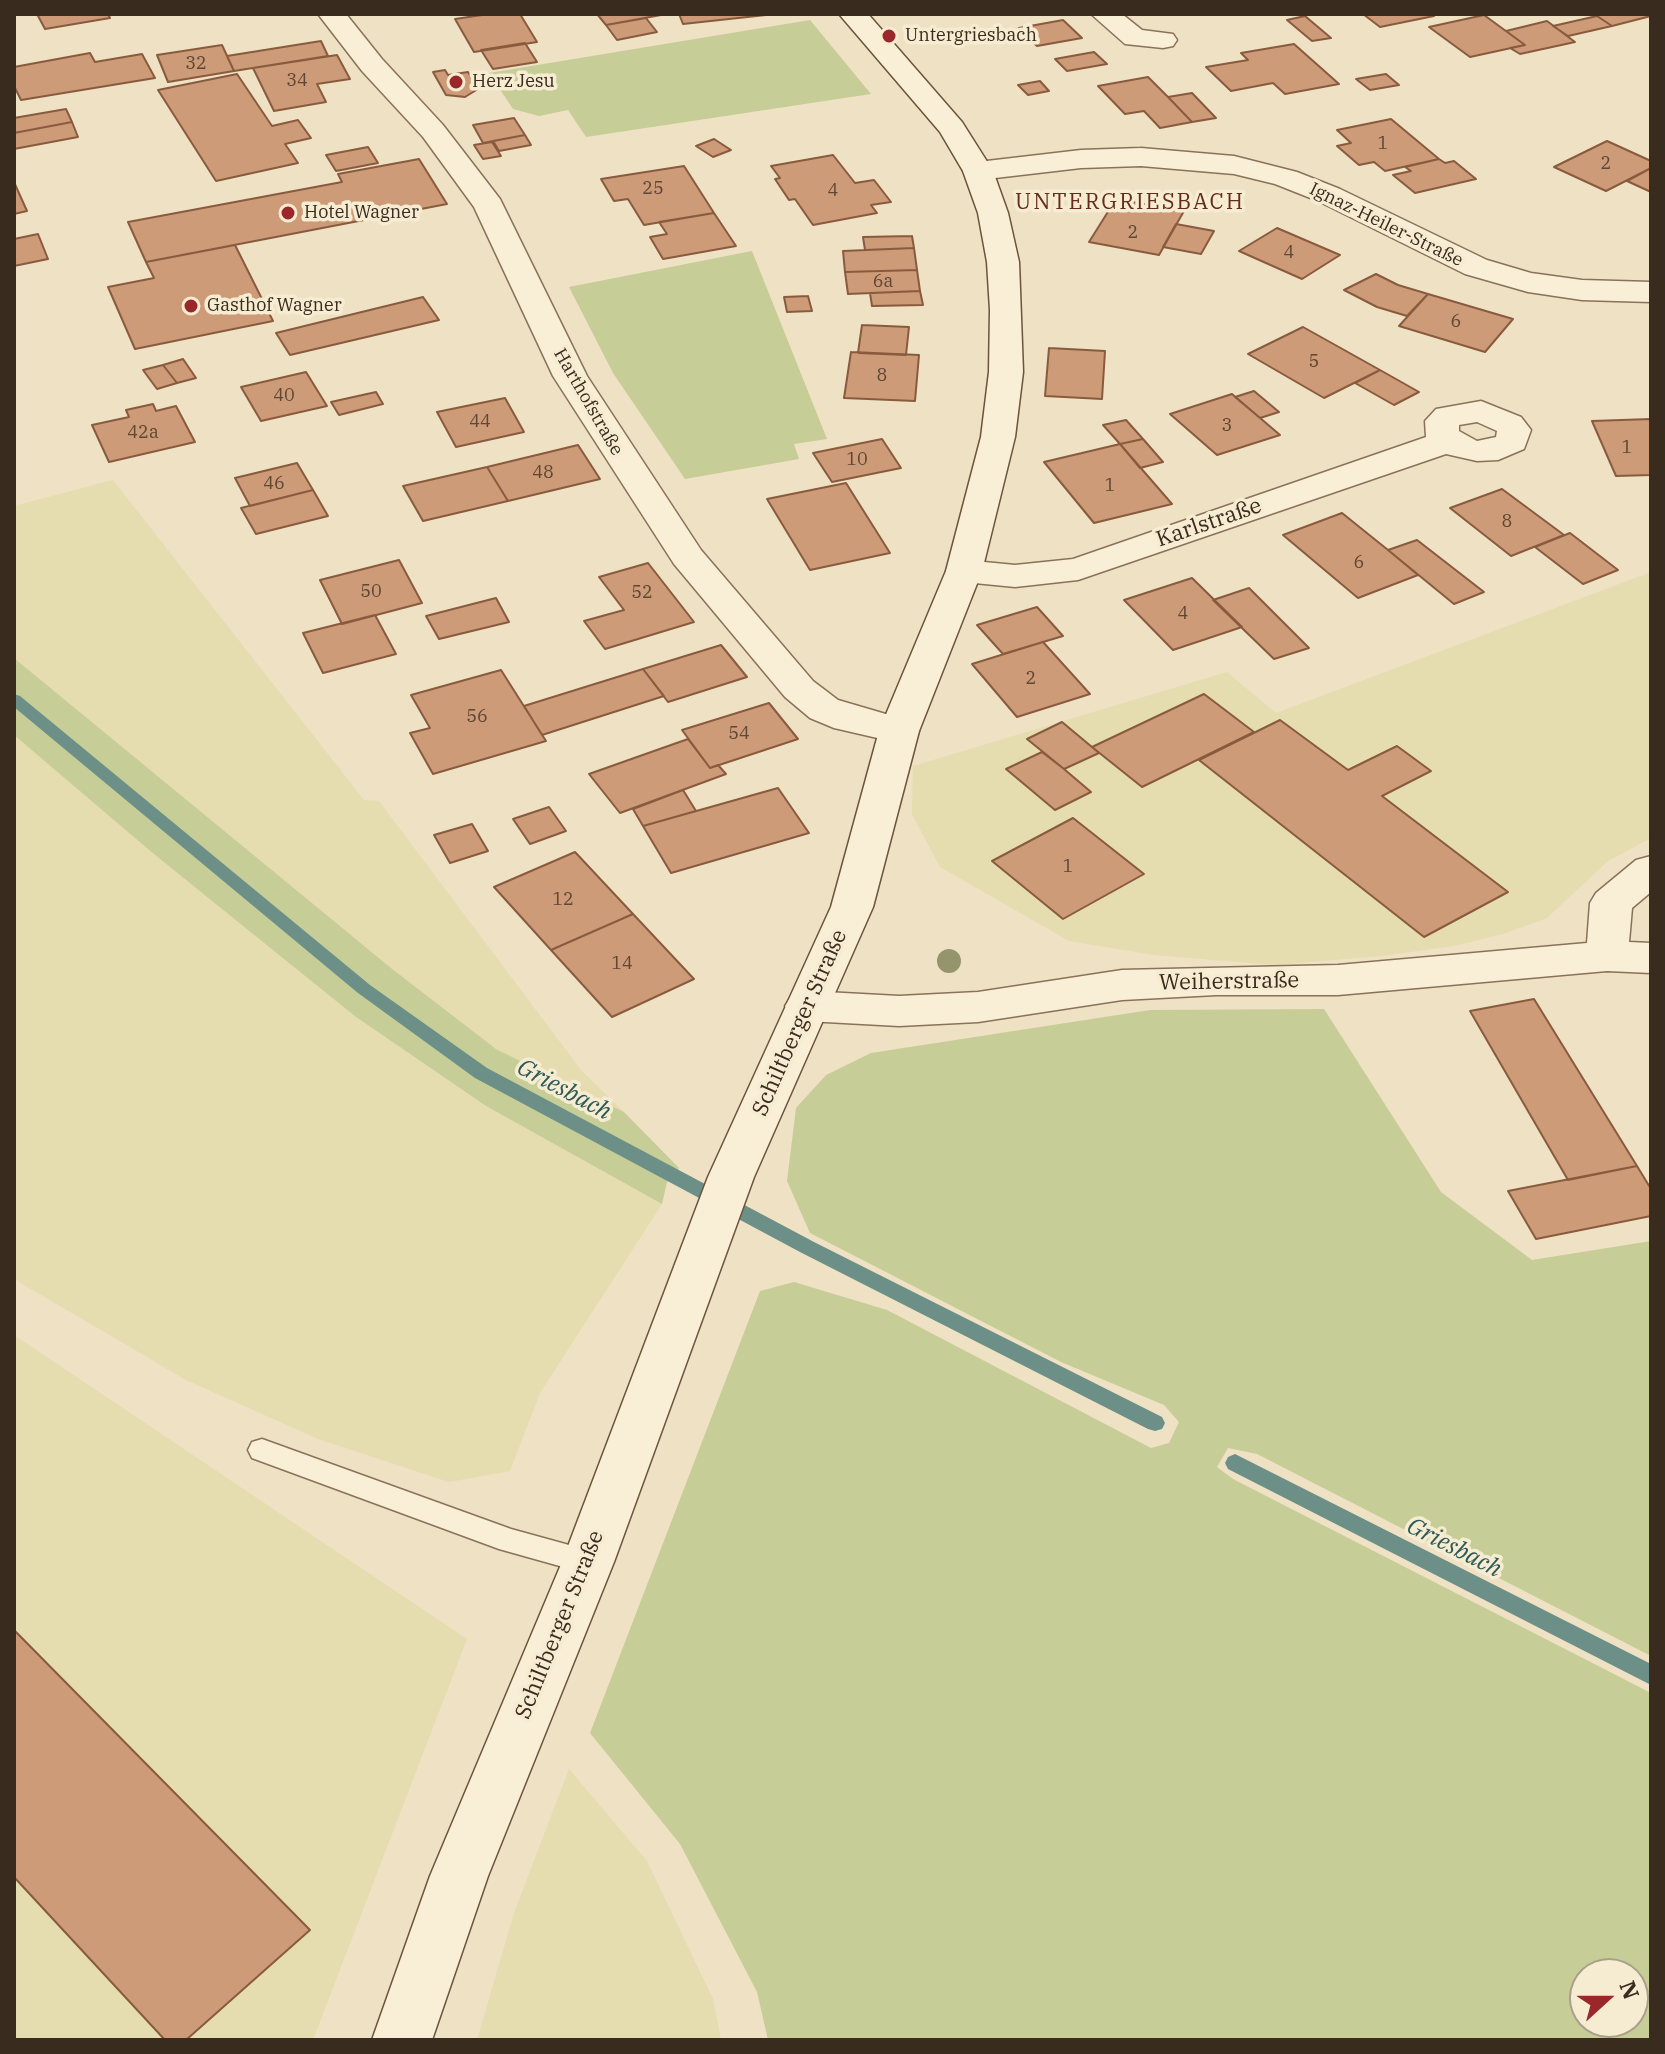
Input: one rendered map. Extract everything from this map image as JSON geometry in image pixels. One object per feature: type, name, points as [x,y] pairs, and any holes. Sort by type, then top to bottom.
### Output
[{"type":"street","name":"Schiltberger Straße","points":[[402,2040],[459,1876],[588,1562],[731,1177],[852,907],[899,731],[964,571],[995,451],[1006,372],[1003,262],[993,213],[978,171],[952,128],[926,94],[853,14]]},
{"type":"street","points":[[1105,14],[1135,38],[1163,40]]},
{"type":"street","name":"Harthofstraße","points":[[347,17],[372,65],[433,131],[489,206],[570,376],[687,556],[799,689],[824,709],[899,731]]},
{"type":"street","name":"Ignaz-Heiler-Straße","points":[[978,171],[1081,159],[1141,157],[1234,165],[1286,178],[1329,195],[1476,267],[1528,282],[1582,290],[1651,292]]},
{"type":"street","name":"Karlstraße","points":[[964,571],[1015,576],[1078,569],[1449,441]]},
{"type":"street","points":[[1607,956],[1611,903],[1651,870]]},
{"type":"street","name":"Weiherstraße","points":[[807,1006],[899,1011],[978,1007],[1122,985],[1216,980],[1338,980],[1607,956],[1651,958]]},
{"type":"lane","points":[[262,1450],[509,1541],[588,1562]]},
{"type":"shaded area","points":[[113,480],[364,800],[379,801],[581,1070],[624,1112],[496,1049],[391,968],[14,658],[14,506]]},
{"type":"shaded area","points":[[1651,572],[1651,838],[1608,861],[1547,918],[1506,933],[1454,946],[1382,956],[1273,965],[1154,955],[1069,941],[940,867],[912,814],[913,766],[1227,672],[1276,713]]},
{"type":"shaded area","points":[[14,735],[356,1017],[486,1106],[662,1204],[540,1393],[510,1471],[449,1482],[318,1439],[186,1380],[14,1279]]},
{"type":"shaded area","points":[[14,1335],[467,1639],[313,2040],[14,2040]]},
{"type":"shaded area","points":[[569,1769],[647,1861],[713,1999],[721,2040],[477,2040],[514,1913]]},
{"type":"green space","points":[[810,20],[871,94],[586,137],[568,110],[539,116],[513,109],[489,73]]},
{"type":"green space","points":[[752,251],[827,439],[794,444],[799,459],[685,479],[613,373],[569,287]]},
{"type":"green space","points":[[14,658],[391,968],[496,1049],[624,1112],[679,1168],[667,1182],[662,1204],[486,1106],[356,1017],[154,854],[14,735]]},
{"type":"green space","points":[[1324,1009],[1441,1192],[1532,1260],[1651,1241],[1651,1656],[1257,1454],[1228,1448],[1217,1467],[1233,1479],[1651,1693],[1651,2040],[768,2040],[757,1992],[680,1844],[590,1733],[760,1291],[794,1282],[887,1310],[1151,1448],[1169,1443],[1179,1422],[1164,1405],[1061,1362],[810,1233],[787,1181],[796,1108],[826,1075],[871,1053],[1150,1010]]},
{"type":"building","points":[[37,14],[108,14],[110,18],[45,29]]},
{"type":"building","points":[[520,14],[537,42],[474,52],[455,19]]},
{"type":"building","points":[[597,14],[660,14],[661,15],[606,25]]},
{"type":"building","points":[[679,14],[765,14],[766,15],[683,24]]},
{"type":"building","points":[[1363,14],[1432,14],[1434,16],[1380,27]]},
{"type":"building","points":[[1594,14],[1650,14],[1651,16],[1612,26]]},
{"type":"building","points":[[1484,15],[1525,45],[1470,57],[1429,27]]},
{"type":"building","points":[[1305,16],[1331,38],[1312,41],[1287,20]]},
{"type":"building","points":[[1597,16],[1612,26],[1568,36],[1553,26]]},
{"type":"building","points":[[646,18],[657,32],[617,40],[606,25]]},
{"type":"building","points":[[1063,20],[1082,38],[1037,46],[1019,28]]},
{"type":"building","points":[[1547,21],[1575,42],[1520,54],[1510,48],[1525,45],[1506,31]]},
{"type":"building","points":[[321,41],[328,56],[234,71],[227,56]]},
{"type":"building","points":[[525,43],[537,62],[493,69],[481,50]]},
{"type":"building","points":[[1294,44],[1339,84],[1285,94],[1273,83],[1231,91],[1206,67],[1248,60],[1241,53]]},
{"type":"building","points":[[222,45],[234,71],[168,82],[157,55]]},
{"type":"building","points":[[1094,52],[1107,64],[1067,71],[1055,59]]},
{"type":"building","points":[[90,53],[95,62],[142,54],[155,78],[21,100],[14,86],[14,67]]},
{"type":"building","points":[[337,55],[350,79],[317,84],[326,102],[274,111],[253,68]]},
{"type":"building","name":"Herz Jesu","points":[[445,70],[448,75],[468,72],[478,89],[465,97],[446,95],[433,72]]},
{"type":"building","points":[[237,74],[272,126],[298,120],[311,138],[285,144],[298,163],[216,181],[158,90]]},
{"type":"building","points":[[1386,74],[1399,85],[1370,90],[1356,79]]},
{"type":"building","points":[[1148,77],[1192,122],[1160,128],[1144,111],[1125,114],[1098,86]]},
{"type":"building","points":[[1040,81],[1049,91],[1028,95],[1018,85]]},
{"type":"building","points":[[1192,93],[1216,118],[1192,122],[1168,97]]},
{"type":"building","points":[[66,109],[72,122],[14,133],[14,118]]},
{"type":"building","points":[[514,118],[525,135],[483,143],[473,125]]},
{"type":"building","points":[[1391,119],[1439,159],[1385,171],[1374,162],[1359,165],[1337,146],[1351,143],[1337,130]]},
{"type":"building","points":[[72,122],[78,137],[14,149],[14,133]]},
{"type":"building","points":[[525,135],[531,145],[499,151],[493,141]]},
{"type":"building","points":[[714,139],[731,150],[713,157],[696,146]]},
{"type":"building","points":[[1607,141],[1651,161],[1651,168],[1606,191],[1554,167]]},
{"type":"building","points":[[492,142],[501,156],[483,159],[474,145]]},
{"type":"building","points":[[368,147],[378,163],[336,171],[326,155]]},
{"type":"building","points":[[833,155],[855,183],[874,180],[891,202],[871,205],[877,213],[813,225],[795,199],[789,200],[775,179],[780,178],[771,166]]},
{"type":"building","name":"Hotel Wagner","points":[[419,159],[447,204],[146,262],[128,222],[342,182],[338,174]]},
{"type":"building","points":[[1439,159],[1445,163],[1454,161],[1476,179],[1415,193],[1393,175],[1411,171],[1405,167]]},
{"type":"building","points":[[684,166],[714,213],[644,225],[628,199],[614,201],[601,179]]},
{"type":"building","points":[[1651,168],[1651,192],[1627,181]]},
{"type":"building","points":[[14,182],[27,211],[14,214]]},
{"type":"building","points":[[1116,199],[1184,211],[1159,255],[1089,242]]},
{"type":"building","points":[[714,213],[736,246],[663,259],[650,237],[667,234],[659,222]]},
{"type":"building","points":[[1176,224],[1214,231],[1201,254],[1163,247]]},
{"type":"building","points":[[1277,228],[1340,255],[1302,279],[1239,251]]},
{"type":"building","points":[[38,234],[48,259],[14,266],[14,239]]},
{"type":"building","points":[[912,236],[914,248],[865,250],[863,237]]},
{"type":"building","name":"Gasthof Wagner","points":[[235,245],[273,321],[135,349],[108,287],[154,278],[146,262]]},
{"type":"building","points":[[914,248],[917,270],[845,272],[843,251]]},
{"type":"building","points":[[917,270],[920,291],[848,294],[845,272]]},
{"type":"building","points":[[1376,274],[1428,294],[1407,316],[1377,307],[1344,290]]},
{"type":"building","points":[[920,291],[923,305],[872,306],[870,293]]},
{"type":"building","points":[[1428,294],[1513,319],[1485,352],[1399,326]]},
{"type":"building","points":[[808,296],[812,311],[787,312],[784,297]]},
{"type":"building","points":[[423,297],[439,320],[290,355],[276,333]]},
{"type":"building","points":[[862,325],[909,327],[906,355],[858,353]]},
{"type":"building","points":[[1303,327],[1380,370],[1324,398],[1248,354]]},
{"type":"building","points":[[1049,348],[1105,351],[1102,399],[1045,396]]},
{"type":"building","points":[[851,352],[919,355],[915,401],[844,398]]},
{"type":"building","points":[[183,359],[196,378],[177,383],[163,365]]},
{"type":"building","points":[[163,365],[177,383],[157,389],[143,370]]},
{"type":"building","points":[[1380,370],[1419,392],[1394,405],[1355,383]]},
{"type":"building","points":[[306,372],[327,406],[261,421],[241,387]]},
{"type":"building","points":[[1254,391],[1279,412],[1260,418],[1235,397]]},
{"type":"building","points":[[376,392],[383,404],[339,415],[331,402]]},
{"type":"building","points":[[1232,394],[1280,435],[1217,455],[1170,414]]},
{"type":"building","points":[[505,398],[524,432],[456,447],[437,412]]},
{"type":"building","points":[[153,404],[156,411],[176,406],[195,442],[109,462],[92,425],[129,417],[126,410]]},
{"type":"building","points":[[1651,419],[1651,475],[1616,476],[1592,421]]},
{"type":"building","points":[[1126,420],[1143,439],[1120,444],[1103,425]]},
{"type":"building","points":[[882,439],[901,468],[832,482],[813,453]]},
{"type":"building","points":[[1143,439],[1163,462],[1140,468],[1120,444]]},
{"type":"building","points":[[1120,444],[1172,504],[1094,523],[1044,462]]},
{"type":"building","points":[[578,445],[600,479],[508,501],[487,467]]},
{"type":"building","points":[[297,463],[313,490],[250,506],[235,478]]},
{"type":"building","points":[[487,467],[508,501],[423,521],[403,486]]},
{"type":"building","points":[[846,483],[890,553],[810,570],[767,499]]},
{"type":"building","points":[[1502,489],[1564,535],[1511,556],[1450,508]]},
{"type":"building","points":[[313,490],[328,516],[256,534],[241,508]]},
{"type":"building","points":[[1342,513],[1418,575],[1358,598],[1283,535]]},
{"type":"building","points":[[1570,533],[1618,570],[1583,584],[1535,547]]},
{"type":"building","points":[[1417,540],[1484,592],[1454,604],[1388,550]]},
{"type":"building","points":[[399,560],[422,603],[342,624],[320,580]]},
{"type":"building","points":[[648,563],[694,622],[605,649],[584,621],[624,610],[599,577]]},
{"type":"building","points":[[1192,578],[1242,627],[1173,650],[1124,600]]},
{"type":"building","points":[[1249,588],[1309,648],[1274,659],[1213,600]]},
{"type":"building","points":[[496,598],[509,622],[439,639],[426,616]]},
{"type":"building","points":[[1037,607],[1063,636],[1003,654],[977,625]]},
{"type":"building","points":[[375,615],[396,654],[323,673],[303,633]]},
{"type":"building","points":[[1043,642],[1090,694],[1017,717],[972,664]]},
{"type":"building","points":[[721,645],[747,677],[668,702],[643,669]]},
{"type":"building","points":[[643,669],[664,696],[542,735],[524,706]]},
{"type":"building","points":[[501,670],[546,741],[433,774],[410,733],[430,728],[411,695]]},
{"type":"building","points":[[1204,694],[1254,732],[1142,787],[1092,747]]},
{"type":"building","points":[[769,703],[798,739],[710,768],[682,730]]},
{"type":"building","points":[[1280,720],[1348,770],[1397,746],[1431,771],[1382,796],[1508,892],[1424,937],[1199,760]]},
{"type":"building","points":[[1062,722],[1099,753],[1064,769],[1027,739]]},
{"type":"building","points":[[688,739],[710,768],[718,765],[726,774],[620,813],[589,774]]},
{"type":"building","points":[[1042,752],[1091,792],[1055,810],[1006,769]]},
{"type":"building","points":[[778,788],[809,833],[671,873],[643,826]]},
{"type":"building","points":[[683,790],[696,811],[643,826],[633,809]]},
{"type":"building","points":[[549,807],[566,831],[530,844],[513,819]]},
{"type":"building","points":[[1073,818],[1144,874],[1063,919],[992,861]]},
{"type":"building","points":[[472,824],[488,851],[450,863],[434,835]]},
{"type":"building","points":[[575,852],[633,914],[551,950],[494,887]]},
{"type":"building","points":[[633,914],[694,979],[612,1017],[551,950]]},
{"type":"building","points":[[1534,999],[1637,1166],[1568,1180],[1470,1011]]},
{"type":"building","points":[[1637,1166],[1651,1189],[1651,1216],[1536,1239],[1508,1191]]},
{"type":"building","points":[[14,1630],[310,1930],[186,2040],[165,2040],[14,1877]]},
{"type":"waterway","name":"Griesbach","points":[[14,699],[364,989],[481,1073],[807,1247],[1155,1423]]},
{"type":"waterway","name":"Griesbach","points":[[1235,1463],[1651,1675]]},
{"type":"place","name":"Untergriesbach","points":[[889,36]]},
{"type":"place","name":"Herz Jesu","points":[[456,82]]},
{"type":"place","name":"Hotel Wagner","points":[[288,213]]},
{"type":"place","name":"Gasthof Wagner","points":[[191,306]]},
{"type":"district","name":"UNTERGRIESBACH","points":[[1130,203]]}]
